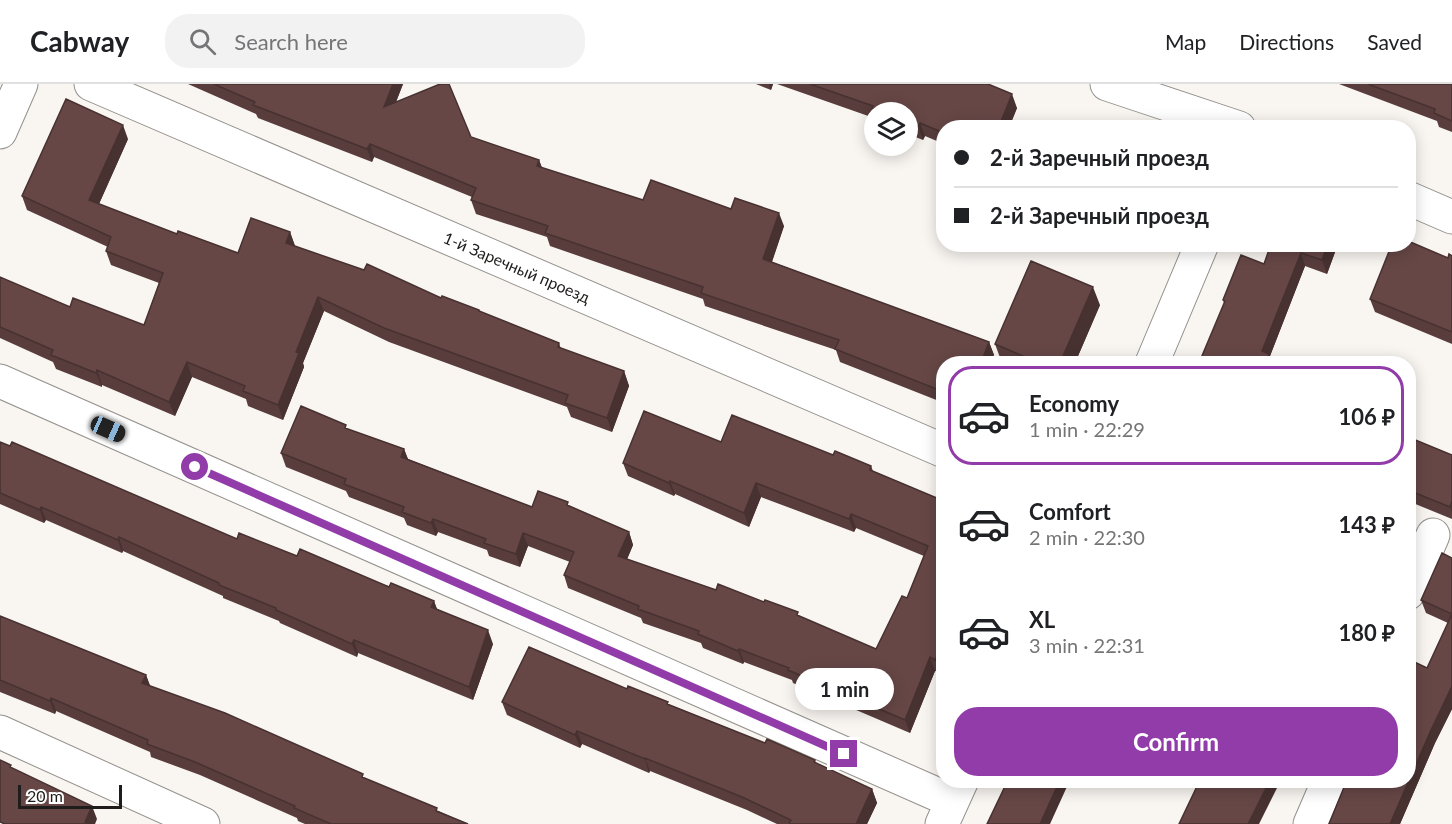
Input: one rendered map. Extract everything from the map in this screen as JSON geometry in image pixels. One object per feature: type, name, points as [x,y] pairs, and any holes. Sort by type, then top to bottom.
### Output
[{"type":"street","points":[[0,132],[21,84]]},
{"type":"street","name":"1-й Заречный проезд","points":[[91,84],[936,448]]},
{"type":"street","points":[[1107,84],[1215,120]]},
{"type":"street","points":[[1416,201],[1452,216]]},
{"type":"street","points":[[1155,356],[1199,252]]},
{"type":"street","points":[[0,381],[952,802]]},
{"type":"street","points":[[1416,572],[1431,534]]},
{"type":"street","points":[[0,732],[203,824]]},
{"type":"street","points":[[1310,824],[1326,788]]},
{"type":"building","points":[[214,84],[393,84],[384,107],[440,84],[449,84],[471,137],[539,160],[537,166],[643,200],[651,180],[731,209],[735,198],[779,213],[763,259],[989,342],[984,356],[936,356],[936,389],[835,349],[839,340],[701,293],[703,287],[545,233],[548,226],[471,200],[476,188],[370,144],[367,149],[253,105],[255,102]]},
{"type":"building","points":[[810,84],[988,84],[1012,94],[1002,120],[936,120],[936,130],[920,123],[918,126],[918,102],[864,103]]},
{"type":"building","points":[[1368,84],[1452,84],[1452,121],[1434,113],[1435,109]]},
{"type":"building","points":[[66,99],[123,125],[89,200],[177,234],[178,231],[238,253],[251,218],[290,232],[286,243],[364,270],[367,264],[441,298],[442,296],[479,310],[559,343],[558,347],[624,371],[607,418],[565,403],[568,395],[384,328],[318,297],[278,405],[243,391],[245,386],[187,362],[169,402],[97,370],[96,373],[51,355],[53,350],[0,327],[0,277],[70,307],[73,298],[144,325],[163,273],[106,251],[111,237],[22,196]]},
{"type":"building","points":[[1416,244],[1448,258],[1449,254],[1452,256],[1452,332],[1370,299],[1389,252],[1416,252]]},
{"type":"building","points":[[1268,252],[1325,252],[1322,260],[1301,253],[1262,351],[1269,354],[1268,356],[1202,356],[1241,255],[1264,264]]},
{"type":"building","points":[[1031,261],[1093,287],[1063,356],[1023,356],[995,344]]},
{"type":"building","points":[[301,406],[346,425],[345,428],[404,449],[401,457],[532,507],[538,491],[568,502],[567,505],[629,532],[618,556],[716,590],[718,584],[764,602],[765,600],[798,612],[797,615],[876,649],[902,596],[907,598],[928,546],[851,514],[849,519],[756,483],[744,513],[623,463],[644,411],[721,442],[732,415],[833,455],[835,451],[871,466],[870,470],[936,498],[936,658],[935,660],[930,657],[905,720],[788,670],[789,668],[739,649],[738,651],[698,634],[699,631],[638,609],[639,606],[564,575],[574,552],[523,533],[516,554],[484,543],[486,539],[433,519],[431,523],[402,512],[404,507],[344,484],[346,479],[281,453]]},
{"type":"building","points":[[1416,440],[1452,455],[1450,507],[1416,493]]},
{"type":"building","points":[[0,442],[10,446],[12,442],[237,539],[239,533],[297,556],[300,549],[389,587],[391,583],[434,601],[431,607],[488,630],[469,687],[354,640],[352,644],[276,610],[276,608],[219,585],[219,583],[119,537],[118,540],[41,507],[40,510],[0,493]]},
{"type":"building","points":[[1442,553],[1452,558],[1452,614],[1421,600]]},
{"type":"building","points":[[1452,614],[1452,686],[1416,764],[1416,663],[1427,668]]},
{"type":"building","points":[[0,616],[146,675],[142,683],[225,713],[363,774],[362,777],[437,808],[436,811],[468,824],[331,824],[195,762],[147,744],[148,740],[51,698],[50,701],[0,680]]},
{"type":"building","points":[[529,647],[627,689],[628,686],[765,743],[767,739],[872,789],[856,824],[789,824],[791,820],[742,797],[577,731],[575,735],[502,702]]},
{"type":"building","points":[[0,760],[92,806],[85,822],[88,824],[5,824],[0,822]]},
{"type":"building","points":[[1004,788],[1056,788],[1040,824],[987,824]]},
{"type":"building","points":[[1196,788],[1266,788],[1248,824],[1179,824]]},
{"type":"building","points":[[1344,788],[1406,788],[1390,824],[1329,824]]},
{"type":"route","points":[[195,467],[844,754]]}]
